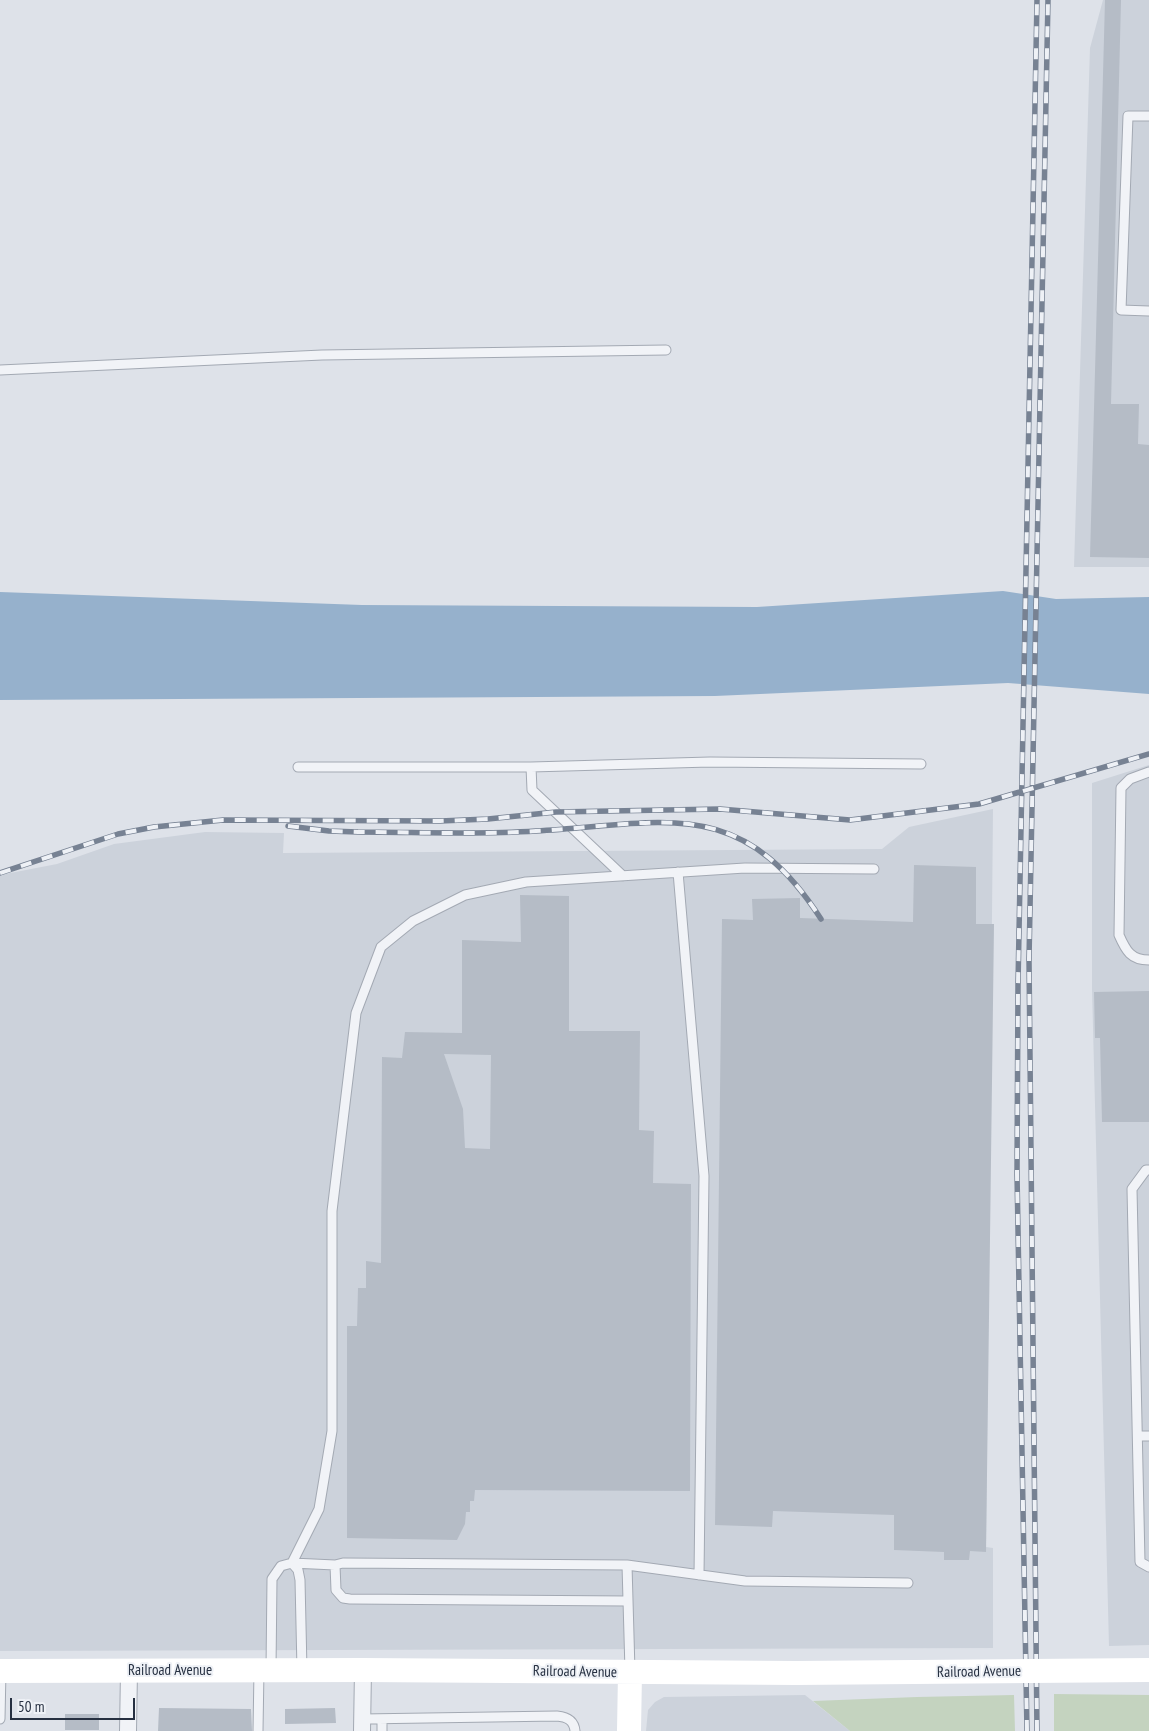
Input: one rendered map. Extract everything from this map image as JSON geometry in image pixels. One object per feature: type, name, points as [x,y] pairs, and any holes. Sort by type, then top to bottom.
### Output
[{"type":"street","name":"Railroad Avenue","points":[[0,1671],[363,1670],[796,1673],[1149,1670]]},
{"type":"street","points":[[362,1725],[363,1670]]},
{"type":"street","points":[[128,1731],[129,1671]]},
{"type":"street","points":[[629,1731],[630,1673]]},
{"type":"lane","points":[[1149,116],[1128,116],[1121,310],[1149,311]]},
{"type":"lane","points":[[0,370],[322,355],[666,350]]},
{"type":"lane","points":[[298,767],[531,767],[710,762],[921,764]]},
{"type":"lane","points":[[531,767],[532,790],[623,876]]},
{"type":"lane","points":[[1149,772],[1130,779],[1121,788],[1119,935],[1126,952],[1138,960],[1149,960]]},
{"type":"lane","points":[[292,1562],[320,1510],[332,1431],[332,1211],[356,1013],[381,947],[414,921],[465,894],[526,882],[745,868],[874,869]]},
{"type":"lane","points":[[678,872],[704,1176],[699,1575]]},
{"type":"lane","points":[[1149,1170],[1146,1170],[1132,1189],[1140,1562],[1149,1567]]},
{"type":"lane","points":[[1138,1436],[1149,1436]]},
{"type":"lane","points":[[292,1562],[298,1570],[300,1580],[302,1670]]},
{"type":"lane","points":[[258,1731],[272,1579],[281,1566],[292,1562],[335,1565],[343,1563],[627,1565],[745,1581],[908,1583]]},
{"type":"lane","points":[[335,1565],[336,1590],[343,1598],[350,1600],[627,1601]]},
{"type":"lane","points":[[627,1565],[630,1673]]},
{"type":"lane","points":[[0,1671],[0,1719]]},
{"type":"lane","points":[[362,1725],[382,1719],[557,1716],[569,1719],[573,1723],[575,1731]]},
{"type":"lane","points":[[382,1719],[382,1731]]},
{"type":"shaded area","points":[[1103,0],[1149,0],[1149,567],[1074,567],[1090,48]]},
{"type":"shaded area","points":[[1149,765],[1149,1645],[1109,1646],[1092,989],[1092,783]]},
{"type":"shaded area","points":[[993,809],[986,1547],[993,1548],[993,1648],[0,1651],[0,875],[57,864],[114,844],[205,832],[284,833],[283,853],[882,849],[909,827]]},
{"type":"shaded area","points":[[805,1695],[850,1731],[646,1731],[648,1710],[655,1702],[664,1697]]},
{"type":"green space","points":[[1054,1694],[1149,1695],[1149,1731],[1054,1731]]},
{"type":"green space","points":[[1014,1695],[1015,1731],[850,1731],[813,1701],[917,1697]]},
{"type":"water","points":[[1003,591],[1056,599],[1149,597],[1149,694],[1008,683],[715,696],[0,700],[0,592],[362,605],[757,607]]},
{"type":"building","points":[[1105,0],[1121,0],[1111,404],[1139,404],[1138,444],[1149,445],[1149,558],[1090,557]]},
{"type":"building","points":[[914,865],[976,867],[976,924],[994,924],[986,1552],[970,1551],[969,1560],[944,1560],[944,1552],[894,1550],[894,1515],[773,1511],[772,1527],[715,1525],[722,919],[753,920],[752,899],[800,898],[800,918],[913,922]]},
{"type":"building","points":[[520,895],[569,896],[569,1031],[640,1031],[639,1130],[654,1131],[653,1183],[691,1184],[690,1491],[475,1490],[474,1501],[470,1501],[470,1512],[466,1512],[465,1524],[457,1540],[347,1538],[347,1326],[357,1326],[358,1288],[366,1288],[366,1261],[381,1263],[382,1057],[402,1058],[405,1032],[462,1033],[462,940],[521,942]],"holes":[[[444,1054],[491,1055],[490,1149],[465,1148],[463,1109]]]},
{"type":"building","points":[[1149,991],[1149,1122],[1102,1122],[1100,1038],[1095,1038],[1094,992]]},
{"type":"building","points":[[159,1708],[251,1709],[252,1731],[158,1731]]},
{"type":"building","points":[[335,1708],[336,1723],[285,1724],[285,1709]]},
{"type":"building","points":[[65,1714],[99,1714],[99,1730],[65,1730]]},
{"type":"railway","points":[[1027,1731],[1017,1174],[1018,984],[1037,0]]},
{"type":"railway","points":[[1037,1731],[1029,959],[1048,0]]},
{"type":"railway","points":[[0,873],[118,834],[154,827],[223,820],[440,821],[488,819],[556,812],[720,809],[850,820],[979,804],[1149,754]]},
{"type":"railway","points":[[288,826],[329,831],[469,833],[536,831],[623,824],[661,823],[696,825],[729,834],[760,851],[791,879],[821,919]]}]
